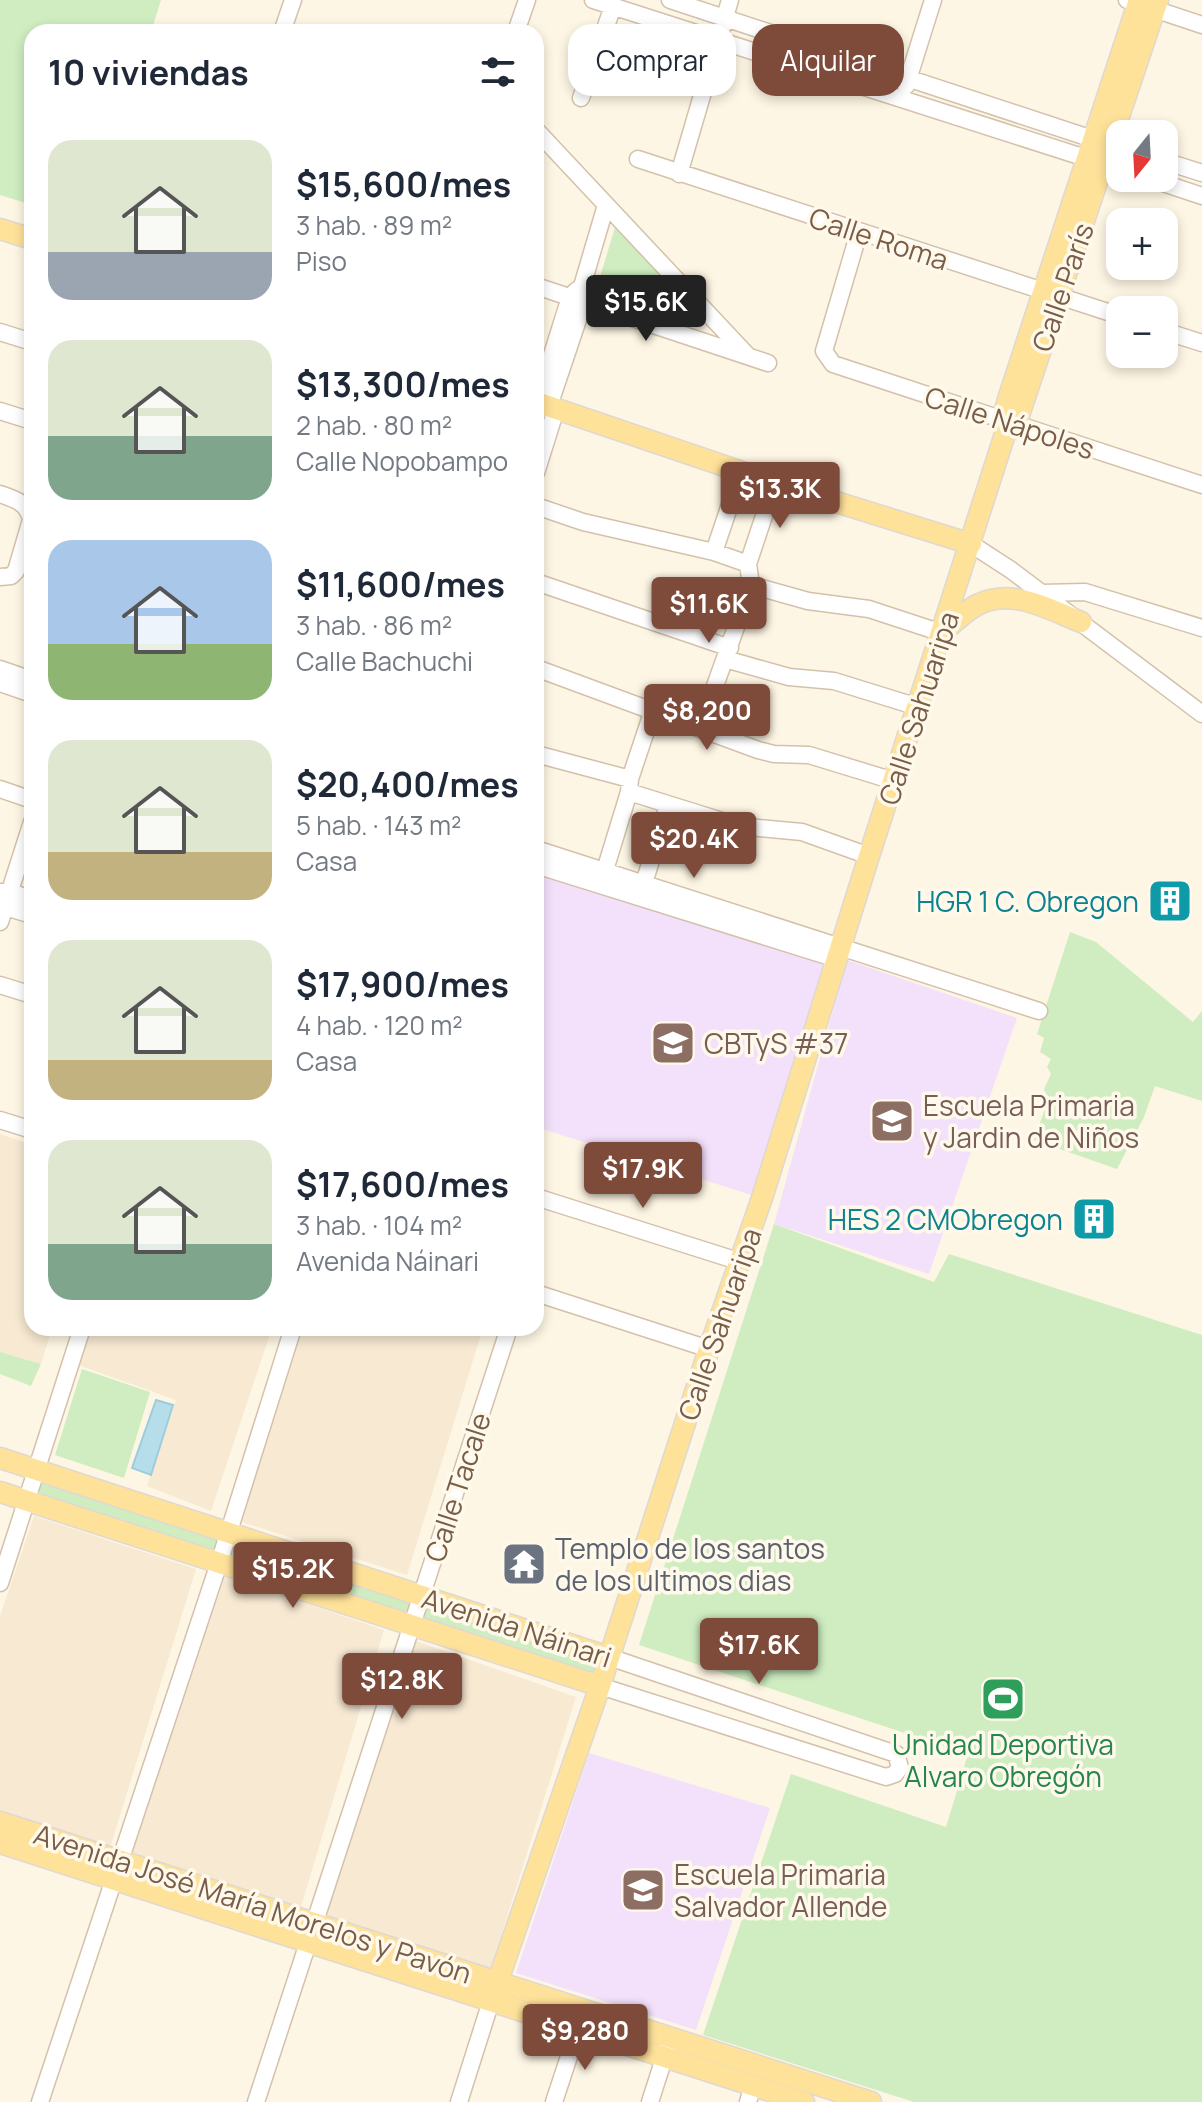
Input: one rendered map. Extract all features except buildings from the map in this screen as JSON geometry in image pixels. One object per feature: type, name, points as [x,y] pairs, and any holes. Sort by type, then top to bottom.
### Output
[{"type":"main road","name":"Calle París","points":[[1114,120],[1143,3]]},
{"type":"main road","name":"Calle París","points":[[971,544],[1050,294],[1106,153]]},
{"type":"main road","points":[[0,229],[24,236]]},
{"type":"main road","points":[[544,405],[741,472],[971,544]]},
{"type":"main road","name":"Calle Sahuaripa","points":[[494,1991],[600,1686],[738,1261],[762,1198],[971,544]]},
{"type":"main road","points":[[942,633],[967,612],[997,599],[1024,600],[1081,622]]},
{"type":"main road","name":"Avenida Náinari","points":[[0,1458],[609,1657]]},
{"type":"main road","name":"Avenida Náinari","points":[[0,1492],[600,1686]]},
{"type":"main road","name":"Avenida José María Morelos y Pavón","points":[[0,1822],[116,1869],[668,2047],[844,2098],[871,2102]]},
{"type":"main road","name":"Avenida José María Morelos y Pavón","points":[[0,1843],[116,1869]]},
{"type":"main road","name":"Avenida José María Morelos y Pavón","points":[[494,1991],[578,2029],[668,2047],[750,2094],[804,2102]]},
{"type":"street","points":[[285,24],[293,0]]},
{"type":"street","points":[[519,24],[527,0]]},
{"type":"street","points":[[593,0],[670,24]]},
{"type":"street","points":[[670,0],[728,8],[1106,153]]},
{"type":"street","points":[[903,99],[933,0]]},
{"type":"street","points":[[1143,3],[1202,25]]},
{"type":"street","points":[[581,98],[613,6]]},
{"type":"street","points":[[736,45],[903,99],[1106,153]]},
{"type":"street","points":[[679,174],[702,96]]},
{"type":"street","points":[[544,139],[747,355]]},
{"type":"street","name":"Calle Roma","points":[[638,159],[1106,312]]},
{"type":"street","points":[[1178,165],[1202,173]]},
{"type":"street","points":[[1178,188],[1202,196]]},
{"type":"street","points":[[544,405],[606,205]]},
{"type":"street","name":"Calle Nápoles","points":[[859,232],[824,351],[829,360],[1008,426],[1202,485]]},
{"type":"street","points":[[544,289],[768,363]]},
{"type":"street","points":[[0,332],[24,340]]},
{"type":"street","points":[[1178,335],[1202,343]]},
{"type":"street","points":[[0,411],[24,418]]},
{"type":"street","points":[[714,552],[741,472]]},
{"type":"street","points":[[700,728],[751,585],[748,564],[775,483]]},
{"type":"street","points":[[0,494],[24,506]]},
{"type":"street","points":[[544,509],[595,525],[714,552],[748,564]]},
{"type":"street","points":[[971,544],[993,557],[1202,714]]},
{"type":"street","points":[[0,577],[13,574],[24,551]]},
{"type":"street","points":[[544,585],[789,677],[834,681],[918,707]]},
{"type":"street","points":[[751,585],[818,603],[869,609],[942,633]]},
{"type":"street","points":[[1041,593],[1085,592],[1202,628]]},
{"type":"street","points":[[0,669],[24,677]]},
{"type":"street","points":[[544,671],[767,752],[809,755],[894,781]]},
{"type":"street","points":[[0,683],[24,691]]},
{"type":"street","points":[[602,879],[653,710]]},
{"type":"street","points":[[544,757],[630,786],[668,805],[738,826],[802,832],[869,856]]},
{"type":"street","points":[[0,789],[24,797]]},
{"type":"street","points":[[641,891],[668,805]]},
{"type":"street","points":[[3,903],[24,844]]},
{"type":"street","points":[[544,853],[602,879]]},
{"type":"street","points":[[544,867],[602,879],[1039,1011]]},
{"type":"street","points":[[3,903],[24,900]]},
{"type":"street","points":[[3,903],[24,912]]},
{"type":"street","points":[[0,985],[24,992]]},
{"type":"street","points":[[0,1120],[24,1128]]},
{"type":"street","points":[[544,1200],[738,1261]]},
{"type":"street","points":[[544,1296],[709,1349]]},
{"type":"street","points":[[0,1583],[79,1336]]},
{"type":"street","points":[[40,2102],[229,1533],[291,1336]]},
{"type":"street","name":"Calle Tacale","points":[[256,2102],[506,1336]]},
{"type":"street","name":"Avenida Náinari","points":[[600,1686],[886,1777],[898,1771],[900,1763],[896,1754],[609,1657]]},
{"type":"street","name":"Calle Sahuaripa","points":[[459,2102],[494,1991]]},
{"type":"street","points":[[554,2102],[578,2029]]},
{"type":"street","points":[[650,2102],[668,2047]]},
{"type":"shaded area","name":"CBTyS #37","points":[[544,868],[839,949],[761,1198],[544,1130]]},
{"type":"shaded area","name":"Escuela Primaria y Jardin de Niños","points":[[847,960],[1017,1018],[929,1274],[774,1224]]},
{"type":"shaded area","points":[[0,1134],[24,1142],[24,1336],[50,1336],[41,1364],[0,1352]]},
{"type":"shaded area","points":[[87,1336],[269,1336],[211,1511],[147,1486],[176,1400],[78,1365]]},
{"type":"shaded area","points":[[299,1336],[481,1336],[407,1575],[239,1521]]},
{"type":"shaded area","points":[[34,1516],[196,1569],[110,1848],[0,1812],[0,1616]]},
{"type":"shaded area","points":[[225,1576],[384,1630],[301,1907],[131,1855]]},
{"type":"shaded area","points":[[416,1641],[576,1697],[491,1968],[324,1916]]},
{"type":"shaded area","name":"Escuela Primaria Salvador Allende","points":[[589,1753],[770,1808],[696,2030],[516,1973]]},
{"type":"green space","points":[[0,0],[161,0],[154,24],[24,24],[24,202],[0,195]]},
{"type":"green space","points":[[616,224],[698,316],[696,326],[687,326],[594,297]]},
{"type":"green space","points":[[1070,932],[1096,942],[1193,1022],[1202,1011],[1202,1101],[1155,1086],[1144,1117],[1117,1169],[1034,1140],[1048,1100],[1044,1089],[1051,1074],[1047,1067],[1051,1059],[1040,1052],[1044,1038],[1037,1034]]},
{"type":"green space","name":"Unidad Deportiva Alvaro Obregón","points":[[774,1224],[934,1282],[949,1254],[1202,1335],[1202,2102],[914,2102],[703,2035],[791,1774],[946,1827],[968,1754],[639,1645]]},
{"type":"green space","points":[[0,1352],[41,1364],[31,1386],[0,1374]]},
{"type":"green space","points":[[82,1369],[150,1392],[124,1478],[55,1455]]},
{"type":"green space","points":[[42,1480],[210,1531],[220,1541],[217,1547],[208,1551],[45,1499],[38,1490]]},
{"type":"green space","points":[[234,1543],[412,1603],[410,1609],[401,1613],[237,1562],[230,1553]]},
{"type":"green space","points":[[425,1606],[601,1661],[592,1676],[429,1625],[421,1615]]},
{"type":"water","points":[[156,1400],[173,1405],[151,1475],[132,1468]]},
{"type":"place","name":"HGR 1 C. Obregon","points":[[1170,901]]},
{"type":"place","name":"CBTyS #37","points":[[673,1043]]},
{"type":"place","name":"Escuela Primaria y Jardin de Niños","points":[[892,1121]]},
{"type":"place","name":"HES 2 CMObregon","points":[[1094,1219]]},
{"type":"place","name":"Templo de los santos de los ultimos dias","points":[[524,1564]]},
{"type":"place","name":"Unidad Deportiva Alvaro Obregón","points":[[1003,1699]]},
{"type":"place","name":"Escuela Primaria Salvador Allende","points":[[643,1890]]}]
